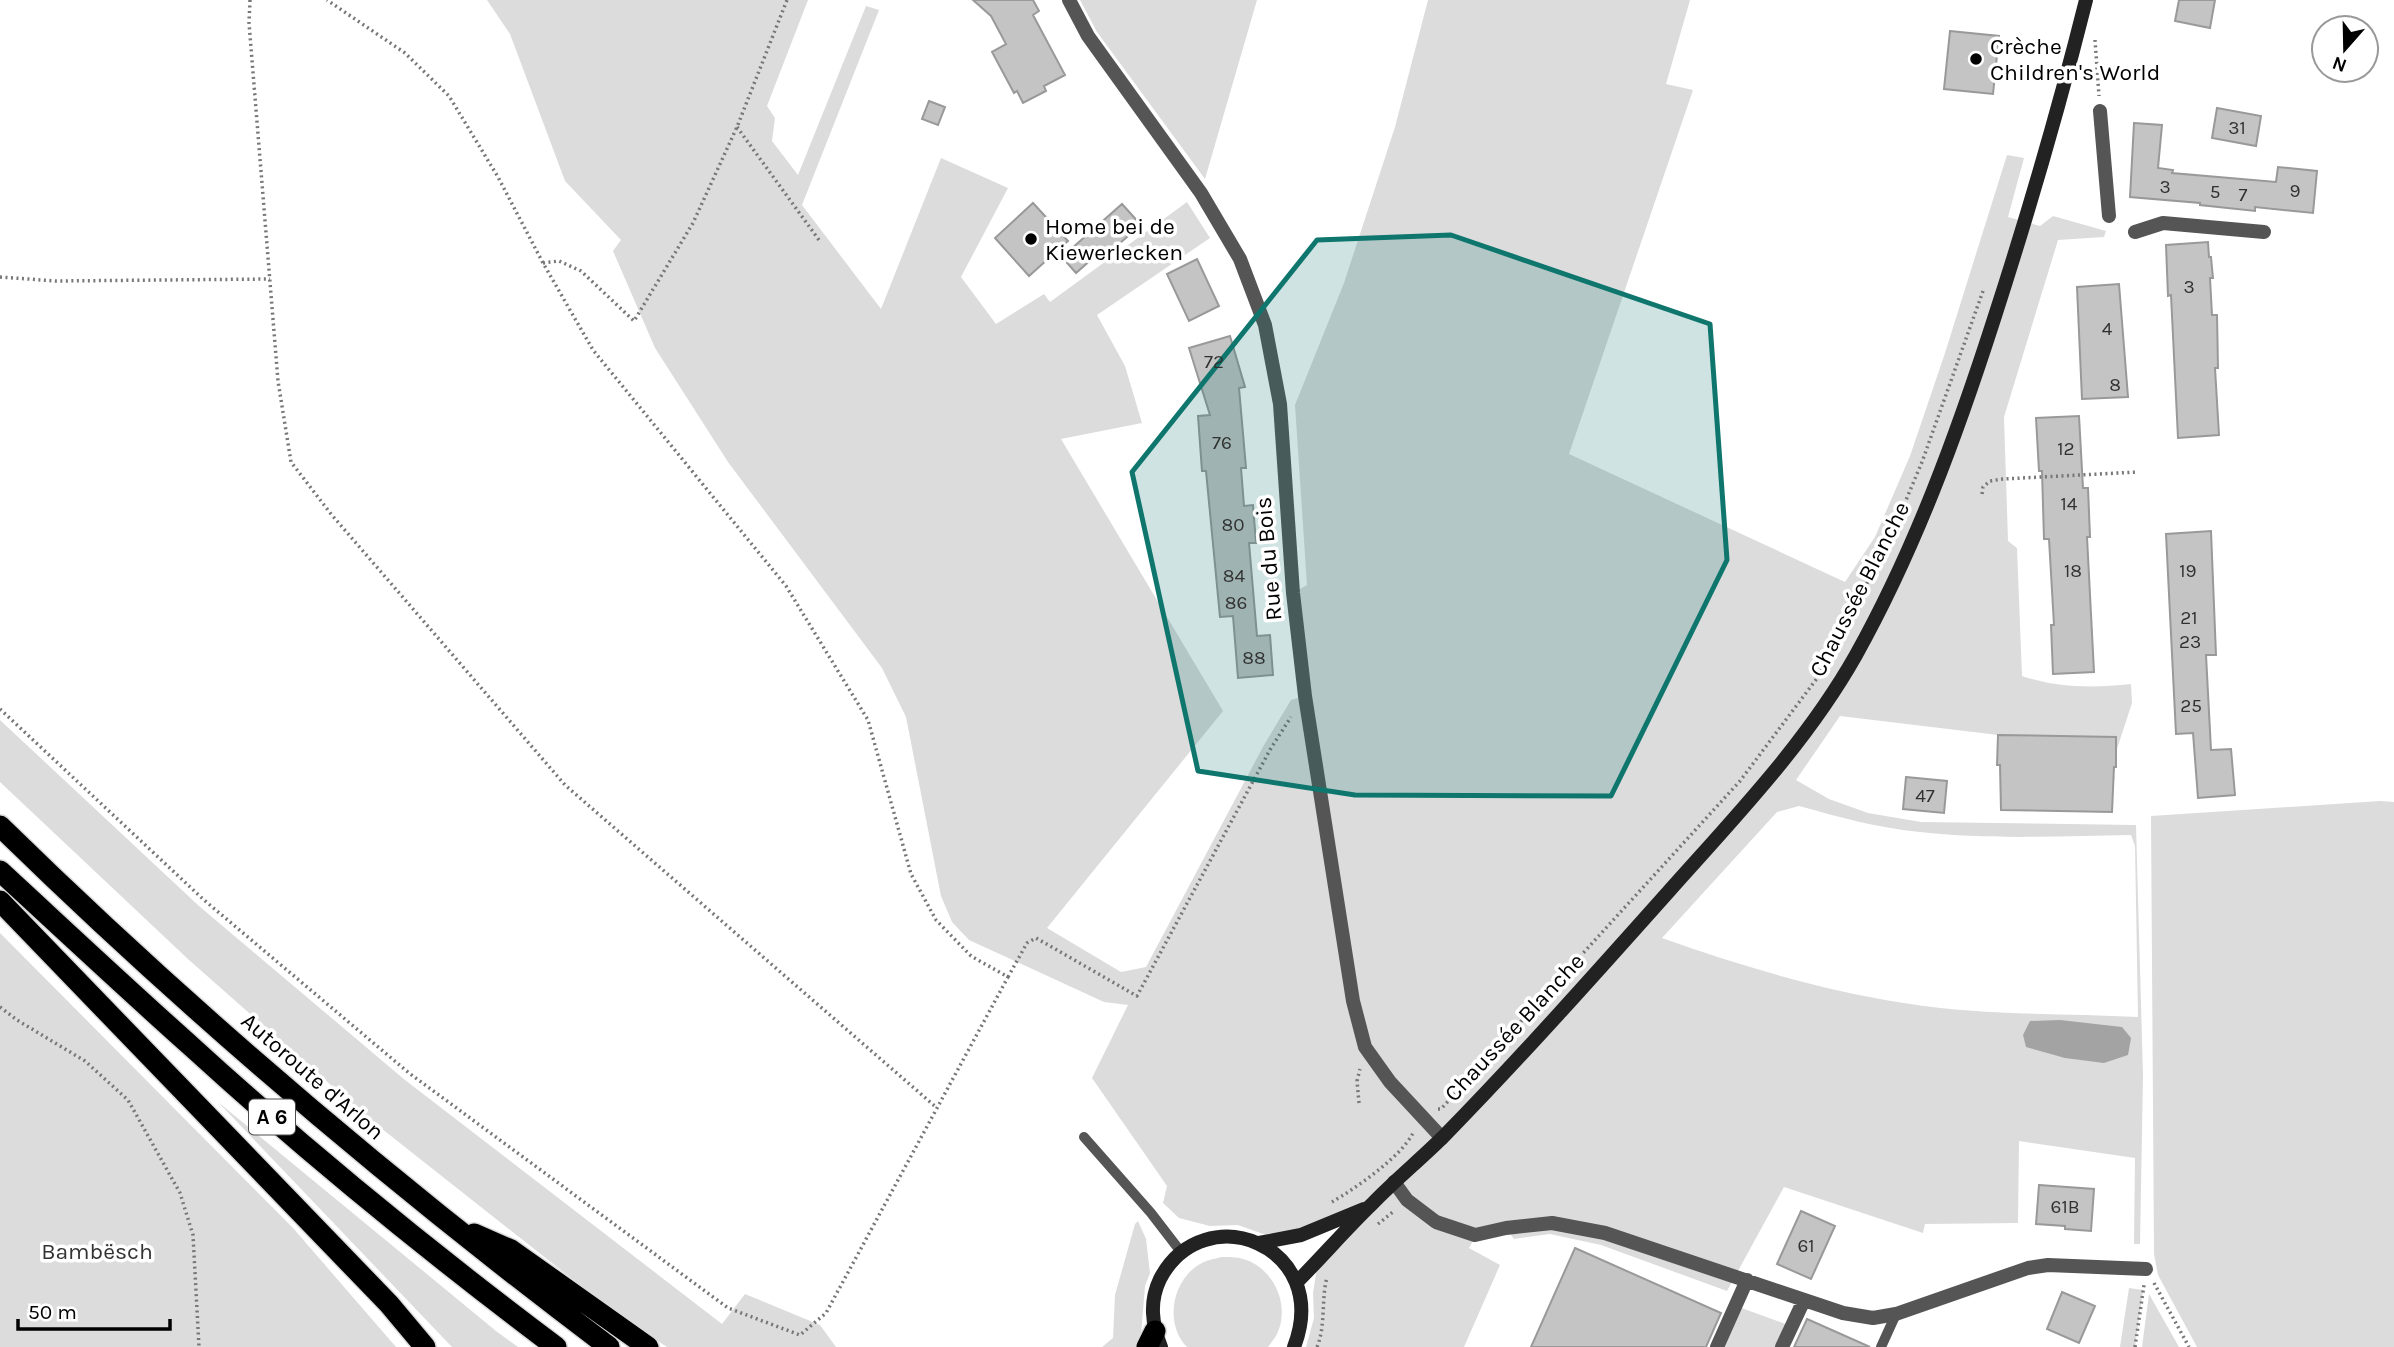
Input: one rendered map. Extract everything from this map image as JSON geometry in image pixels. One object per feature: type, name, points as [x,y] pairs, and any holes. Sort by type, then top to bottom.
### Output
[{"type":"highway","name":"Autoroute d'Arlon","points":[[0,826],[80,904],[338,1133],[449,1224],[609,1347]]},
{"type":"highway","name":"A 6","points":[[0,871],[193,1049],[321,1159],[556,1347]]},
{"type":"highway","points":[[0,901],[360,1274],[425,1347]]},
{"type":"highway","name":"A 6","points":[[449,1224],[511,1250],[648,1347]]},
{"type":"main road","name":"Chaussée Blanche","points":[[1297,1282],[1368,1207],[1442,1138],[1587,983],[1768,778],[1817,715],[1855,656],[1895,578],[1936,485],[1972,388],[2036,186],[2086,0]]},
{"type":"main road","points":[[1259,1243],[1301,1235],[1368,1207]]},
{"type":"main road","points":[[1154,1342],[1152,1309],[1156,1288],[1166,1268],[1181,1252],[1199,1242],[1219,1237],[1259,1243],[1281,1260],[1297,1282],[1303,1305],[1302,1328],[1294,1347]]},
{"type":"street","name":"Rue du Bois","points":[[1069,0],[1088,36],[1207,204],[1240,260],[1265,325],[1280,404],[1293,593],[1305,696],[1331,848],[1353,1002],[1365,1047],[1390,1082],[1442,1138]]},
{"type":"street","points":[[2100,111],[2109,216]]},
{"type":"street","points":[[2135,232],[2163,223],[2264,232]]},
{"type":"street","points":[[1394,1182],[1408,1200],[1436,1222],[1475,1235],[1506,1228],[1552,1223],[1605,1233],[1843,1313],[1873,1318],[1896,1314],[2028,1268],[2048,1265],[2146,1269]]},
{"type":"street","points":[[1717,1347],[1747,1280]]},
{"type":"street","points":[[1782,1347],[1804,1300]]},
{"type":"lane","points":[[1084,1136],[1181,1252]]},
{"type":"lane","points":[[1881,1347],[1896,1314]]},
{"type":"path","points":[[250,0],[249,23],[278,381],[291,462],[331,514],[565,785],[937,1108]]},
{"type":"path","points":[[327,0],[405,53],[449,96],[498,177],[593,350],[786,586],[868,720],[911,874],[936,920],[971,956],[1009,977]]},
{"type":"path","points":[[543,263],[559,261],[581,271],[634,321],[693,223],[737,127],[787,0]]},
{"type":"path","points":[[2088,54],[2094,30],[2100,111]]},
{"type":"path","points":[[737,127],[819,240]]},
{"type":"path","points":[[0,277],[56,281],[270,279]]},
{"type":"path","points":[[1323,1206],[1343,1195],[1405,1145],[1413,1134],[1413,1121],[1406,1113],[1421,1099],[1430,1109],[1441,1109],[1740,781],[1793,712],[1818,677],[1888,543],[1922,462],[1986,281]]},
{"type":"path","points":[[1982,494],[1983,486],[1990,481],[2003,479],[2138,472]]},
{"type":"path","points":[[0,709],[204,900],[409,1073],[728,1308],[800,1335],[826,1313],[1027,943],[1036,938],[1137,996],[1271,748],[1305,696]]},
{"type":"path","points":[[0,1007],[85,1061],[128,1100],[180,1193],[193,1235],[199,1347]]},
{"type":"path","points":[[1359,1102],[1357,1081],[1365,1047]]},
{"type":"path","points":[[1371,1231],[1408,1200]]},
{"type":"path","points":[[1317,1347],[1321,1336],[1324,1290],[1328,1274],[1318,1261]]},
{"type":"path","points":[[2135,1347],[2146,1269]]},
{"type":"path","points":[[2146,1269],[2189,1347]]},
{"type":"highlighted area","points":[[1451,235],[1710,324],[1727,560],[1611,796],[1355,795],[1198,771],[1132,472],[1317,240]]},
{"type":"green space","points":[[487,0],[808,0],[767,106],[775,118],[772,141],[798,175],[866,6],[879,10],[802,205],[881,309],[941,158],[1008,188],[961,277],[996,324],[1044,294],[1050,302],[1187,202],[1210,238],[1097,315],[1125,366],[1142,423],[1061,439],[1223,711],[1047,928],[1121,972],[1146,967],[1264,745],[1291,700],[1305,696],[1293,593],[1307,585],[1295,405],[1344,283],[1395,127],[1428,0],[1690,0],[1666,84],[1693,90],[1569,454],[1845,582],[1875,537],[1910,456],[2007,155],[2024,158],[2008,217],[2040,226],[2053,216],[2106,231],[2104,237],[2058,240],[2004,417],[2008,541],[2017,548],[2022,676],[2076,686],[2131,684],[2132,703],[2116,752],[2115,737],[1998,735],[1840,716],[1796,780],[1829,799],[1868,813],[1921,822],[2136,825],[2143,1076],[2140,1244],[2134,1244],[2135,1158],[2019,1141],[2018,1223],[1925,1224],[1923,1233],[1784,1187],[1727,1291],[1601,1245],[1550,1234],[1514,1239],[1506,1228],[1476,1235],[1469,1248],[1500,1265],[1464,1347],[1306,1347],[1314,1318],[1313,1293],[1318,1261],[1367,1209],[1301,1235],[1266,1235],[1238,1225],[1210,1226],[1179,1218],[1163,1203],[1167,1186],[1092,1078],[1128,1005],[1104,1002],[969,940],[952,922],[941,896],[906,717],[882,668],[728,462],[655,348],[613,251],[621,240],[565,181],[510,34]],"holes":[[[1799,806],[1889,828],[1946,834],[2025,837],[2131,835],[2135,846],[2138,1017],[1992,1012],[1904,1003],[1782,976],[1662,938],[1777,812]]]},
{"type":"green space","points":[[1080,0],[1257,0],[1205,179],[1097,32]]},
{"type":"green space","points":[[0,720],[199,906],[405,1080],[722,1324],[745,1294],[820,1325],[836,1347],[667,1347],[562,1271],[367,1117],[189,960],[0,782]]},
{"type":"green space","points":[[2394,802],[2394,1347],[2197,1347],[2158,1275],[2154,1254],[2151,816]]},
{"type":"green space","name":"Bambësch","points":[[0,933],[293,1228],[396,1347],[0,1347]]},
{"type":"green space","points":[[218,1102],[496,1331],[518,1347],[452,1347]]},
{"type":"green space","points":[[1138,1221],[1146,1239],[1150,1273],[1145,1286],[1141,1335],[1137,1347],[1102,1347],[1113,1338],[1115,1295]]},
{"type":"green space","points":[[1221,1257],[1241,1258],[1254,1263],[1271,1279],[1282,1311],[1277,1334],[1268,1347],[1187,1347],[1180,1337],[1175,1327],[1174,1303],[1183,1280],[1200,1264]]},
{"type":"green space","points":[[2129,1288],[2143,1290],[2135,1347],[2120,1347]]},
{"type":"green space","points":[[2149,1294],[2179,1347],[2142,1347]]},
{"type":"green space","points":[[1736,1306],[1791,1326],[1782,1347],[1717,1347]]},
{"type":"shaded area","points":[[2060,1020],[2122,1027],[2131,1038],[2128,1055],[2104,1063],[2065,1058],[2026,1047],[2023,1035],[2030,1021]]},
{"type":"building","points":[[973,0],[1033,0],[1039,11],[1033,15],[1065,75],[1044,86],[1046,91],[1023,103],[1017,91],[1014,93],[992,52],[1006,44],[991,16]]},
{"type":"building","points":[[2179,0],[2215,0],[2210,28],[2175,21]]},
{"type":"building","points":[[1950,31],[1999,36],[1993,94],[1944,89]]},
{"type":"building","points":[[929,101],[945,107],[938,125],[922,119]]},
{"type":"building","points":[[2217,108],[2261,116],[2256,146],[2212,138]]},
{"type":"building","points":[[2134,123],[2162,125],[2158,168],[2173,170],[2172,173],[2276,182],[2278,167],[2317,171],[2313,213],[2255,207],[2255,211],[2130,197]]},
{"type":"building","name":"Home bei de Kiewerlecken","points":[[1033,203],[1068,241],[1029,276],[995,238]]},
{"type":"building","points":[[1122,204],[1141,225],[1105,256],[1101,251],[1076,273],[1062,257]]},
{"type":"building","points":[[2208,242],[2213,278],[2210,278],[2212,315],[2217,315],[2218,368],[2215,368],[2219,435],[2178,438],[2166,245]]},
{"type":"building","points":[[1197,259],[1219,306],[1189,321],[1167,274]]},
{"type":"building","points":[[2119,284],[2128,397],[2082,399],[2077,287]]},
{"type":"building","points":[[1230,336],[1245,387],[1239,388],[1246,468],[1241,468],[1244,506],[1253,505],[1256,543],[1249,543],[1257,636],[1270,635],[1273,675],[1238,678],[1233,616],[1220,617],[1206,471],[1202,471],[1198,416],[1210,415],[1189,348]]},
{"type":"building","points":[[2079,416],[2083,488],[2088,488],[2090,537],[2087,537],[2094,672],[2053,674],[2051,625],[2054,625],[2049,539],[2044,539],[2042,471],[2039,471],[2036,418]]},
{"type":"building","points":[[2211,531],[2216,655],[2206,655],[2211,750],[2231,749],[2235,795],[2198,798],[2193,733],[2176,734],[2166,534]]},
{"type":"building","points":[[1998,735],[2116,737],[2112,812],[2001,810],[2000,765],[1997,765]]},
{"type":"building","points":[[1906,777],[1947,781],[1944,813],[1903,809]]},
{"type":"building","points":[[2039,1185],[2094,1189],[2091,1231],[2036,1224]]},
{"type":"building","points":[[1801,1211],[1835,1226],[1811,1279],[1777,1264]]},
{"type":"building","points":[[1575,1248],[1721,1313],[1706,1347],[1531,1347]]},
{"type":"building","points":[[2062,1292],[2095,1306],[2079,1343],[2047,1329]]},
{"type":"building","points":[[1807,1319],[1870,1347],[1794,1347]]},
{"type":"place","name":"Crèche Children's World","points":[[1976,59]]},
{"type":"place","name":"Home bei de Kiewerlecken","points":[[1031,239]]}]
